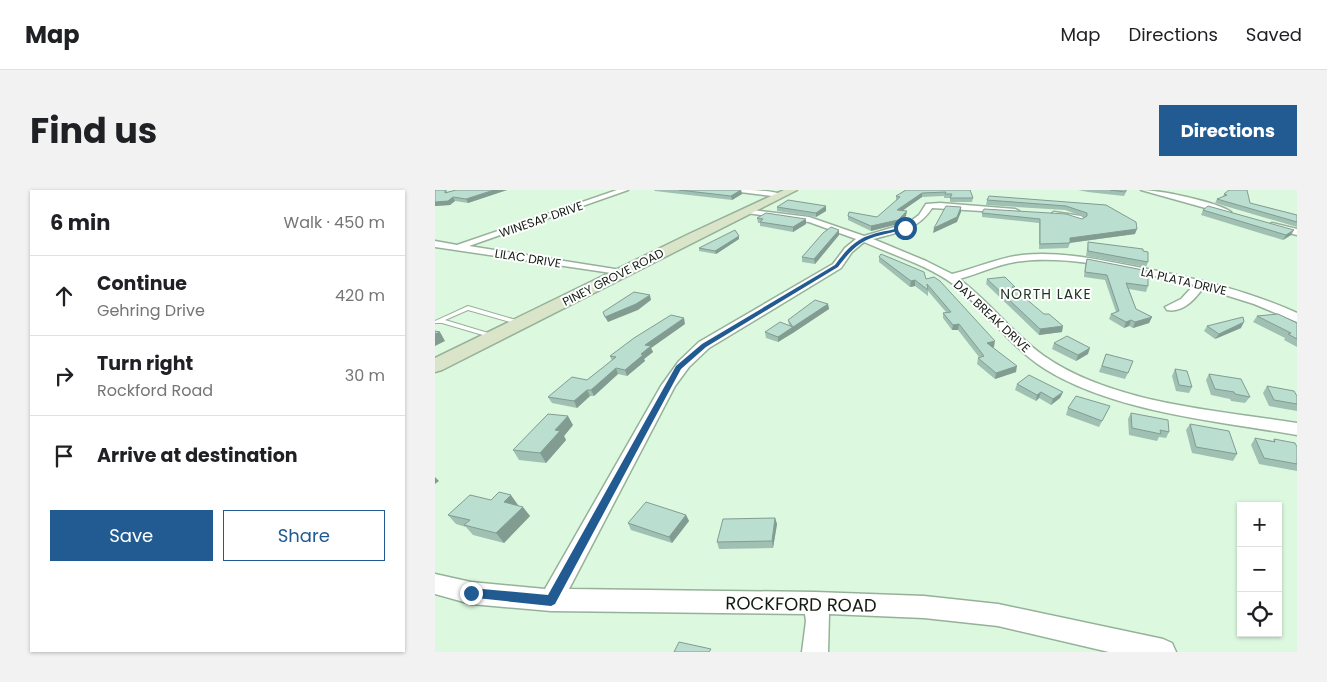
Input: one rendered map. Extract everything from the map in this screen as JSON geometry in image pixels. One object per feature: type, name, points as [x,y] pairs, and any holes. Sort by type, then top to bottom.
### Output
[{"type":"main road","name":"PINEY GROVE ROAD","points":[[435,366],[786,192]]},
{"type":"street","name":"WINESAP DRIVE","points":[[457,247],[624,190]]},
{"type":"street","points":[[740,190],[786,192]]},
{"type":"street","points":[[1145,190],[1178,197],[1239,216]]},
{"type":"street","points":[[1178,197],[1191,193]]},
{"type":"street","points":[[551,600],[679,368],[704,345],[831,269],[843,260],[853,245],[862,238],[895,231],[911,225],[922,217],[932,205],[1081,219]]},
{"type":"street","name":"DAY BREAK DRIVE","points":[[747,211],[816,222],[862,238],[935,268],[966,289],[1022,346],[1041,360],[1069,376],[1119,396],[1143,402],[1297,429]]},
{"type":"street","points":[[1265,224],[1297,232]]},
{"type":"street","name":"LILAC DRIVE","points":[[435,244],[621,273]]},
{"type":"street","name":"LA PLATA DRIVE","points":[[951,278],[1002,261],[1051,257],[1104,264],[1201,283],[1246,296],[1297,318]]},
{"type":"street","points":[[1171,307],[1182,305],[1189,300],[1201,283]]},
{"type":"street","name":"ROCKFORD ROAD","points":[[435,584],[471,593],[551,600],[815,603],[924,608],[998,615],[1163,652]]},
{"type":"street","points":[[815,603],[818,621],[815,652]]},
{"type":"lane","points":[[437,322],[468,308],[521,323]]},
{"type":"lane","points":[[437,322],[494,337]]},
{"type":"building","points":[[435,190],[445,190],[445,193],[456,190],[494,190],[466,199],[453,197],[448,201],[435,202]]},
{"type":"building","points":[[679,190],[741,190],[731,196]]},
{"type":"building","points":[[906,190],[970,190],[973,198],[950,198],[952,194],[945,194],[946,192],[922,193],[897,210],[907,211],[898,220],[871,226],[848,216],[849,212],[877,217],[900,197],[896,196]]},
{"type":"building","points":[[1110,190],[1126,190],[1125,192]]},
{"type":"building","points":[[1229,190],[1247,190],[1250,203],[1297,215],[1297,222],[1217,199],[1227,195],[1224,194]]},
{"type":"building","points":[[989,196],[1106,205],[1136,222],[1137,229],[1070,238],[1070,243],[1040,244],[1040,219],[982,213],[984,209],[1066,214],[1082,219],[1087,216],[1087,213],[1066,206],[987,200]]},
{"type":"building","points":[[788,200],[826,206],[816,213],[777,207]]},
{"type":"building","points":[[946,206],[961,207],[957,217],[934,228]]},
{"type":"building","points":[[1208,206],[1294,230],[1286,235],[1203,210]]},
{"type":"building","points":[[766,213],[806,219],[793,227],[760,222],[763,219],[757,218]]},
{"type":"building","points":[[831,227],[839,230],[814,259],[802,257],[823,233]]},
{"type":"building","points":[[735,230],[739,236],[715,251],[699,248]]},
{"type":"building","points":[[1088,242],[1143,249],[1143,251],[1148,252],[1148,262],[1088,251]]},
{"type":"building","points":[[881,254],[924,272],[926,279],[934,277],[940,281],[995,341],[987,343],[1017,366],[996,373],[978,358],[984,356],[959,324],[953,325],[943,313],[951,312],[927,284],[928,290],[915,280],[911,281],[879,257]]},
{"type":"building","points":[[1087,259],[1148,271],[1148,286],[1126,283],[1136,309],[1152,317],[1135,322],[1131,320],[1126,322],[1111,314],[1119,311],[1107,275],[1085,272]]},
{"type":"building","points":[[1005,277],[1015,287],[1012,287],[1044,314],[1049,314],[1063,326],[1040,329],[987,279]]},
{"type":"building","points":[[634,292],[650,295],[636,304],[605,317],[603,312]]},
{"type":"building","points":[[815,300],[828,304],[793,327],[788,320]]},
{"type":"building","points":[[1278,314],[1297,323],[1297,339],[1288,334],[1291,333],[1257,316]]},
{"type":"building","points":[[671,315],[684,318],[645,345],[651,346],[625,370],[616,368],[591,390],[587,390],[574,401],[548,397],[572,377],[587,380],[616,357],[610,356],[634,338]]},
{"type":"building","points":[[1243,317],[1244,322],[1219,334],[1207,326]]},
{"type":"building","points":[[780,322],[793,327],[778,337],[765,332]]},
{"type":"building","points":[[1067,336],[1090,348],[1078,355],[1054,343]]},
{"type":"building","points":[[1106,354],[1133,361],[1128,373],[1102,366]]},
{"type":"building","points":[[1175,369],[1187,371],[1192,387],[1179,385]]},
{"type":"building","points":[[1209,374],[1241,379],[1250,397],[1215,389]]},
{"type":"building","points":[[1029,375],[1063,392],[1053,399],[1041,392],[1037,395],[1017,384]]},
{"type":"building","points":[[1267,386],[1294,391],[1297,396],[1297,404],[1274,400]]},
{"type":"building","points":[[1076,396],[1110,406],[1102,421],[1068,408]]},
{"type":"building","points":[[1131,413],[1168,420],[1169,432],[1160,430],[1161,434],[1132,428]]},
{"type":"building","points":[[548,414],[568,416],[555,430],[560,431],[540,453],[513,450]]},
{"type":"building","points":[[1190,424],[1229,431],[1237,454],[1196,447]]},
{"type":"building","points":[[1255,438],[1295,443],[1297,447],[1297,464],[1264,458]]},
{"type":"building","points":[[499,492],[511,495],[504,502],[523,507],[496,533],[464,525],[470,520],[448,515],[470,495],[491,500]]},
{"type":"building","points":[[646,502],[686,515],[669,537],[628,523]]},
{"type":"building","points":[[775,518],[772,541],[717,542],[723,519]]},
{"type":"building","points":[[679,642],[711,649],[709,652],[674,652]]},
{"type":"district","name":"NORTH LAKE","points":[[1046,294]]},
{"type":"route","points":[[471,593],[551,600],[668,386],[679,368],[691,355],[704,345],[837,266],[843,260],[848,250],[862,238],[905,228]]}]
